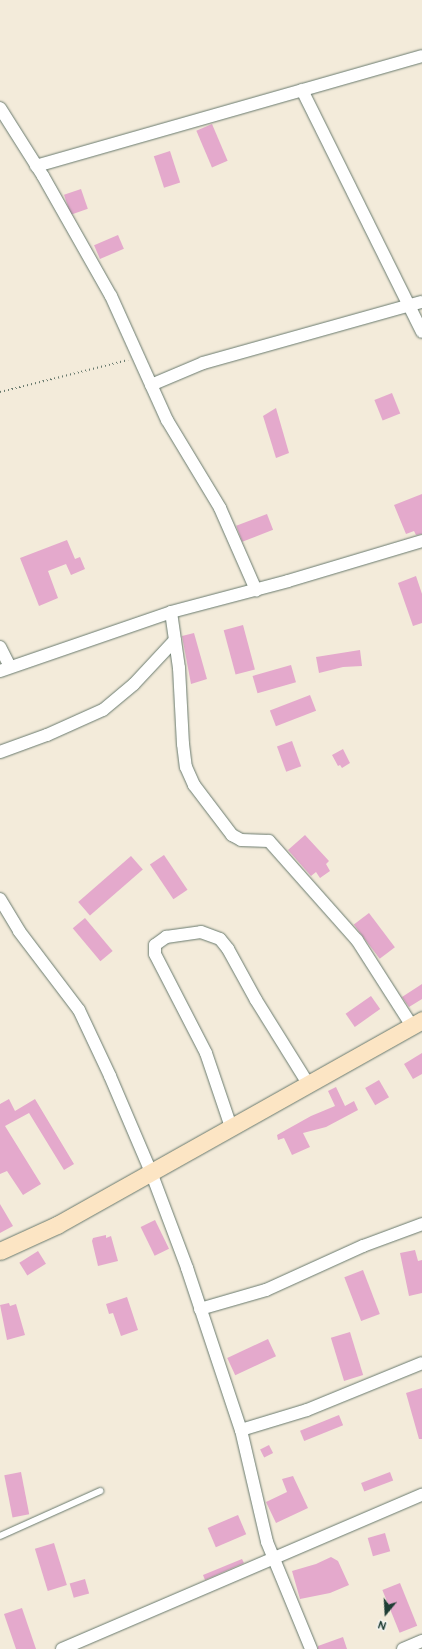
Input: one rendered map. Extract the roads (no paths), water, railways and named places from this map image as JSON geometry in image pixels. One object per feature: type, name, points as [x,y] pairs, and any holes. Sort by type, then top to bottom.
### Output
[{"type":"street","points":[[36,166],[422,56]]},
{"type":"street","points":[[302,90],[422,332]]},
{"type":"street","points":[[0,108],[36,166],[110,296],[167,420],[220,508],[256,590]]},
{"type":"street","points":[[151,385],[203,363],[422,302]]},
{"type":"street","points":[[0,648],[5,669],[171,612],[256,590],[422,541]]},
{"type":"street","points":[[0,1251],[57,1225],[309,1085],[417,1023],[357,940],[269,841],[241,840],[232,835],[194,785],[186,767],[182,744],[175,640],[171,612]]},
{"type":"street","points":[[0,752],[47,735],[103,710],[134,684],[175,640]]},
{"type":"street","points":[[0,899],[19,930],[79,1010],[110,1076],[151,1172],[241,1430],[267,1542],[311,1649]]},
{"type":"street","points":[[231,1127],[206,1053],[155,954],[155,945],[166,937],[201,932],[220,939],[228,949],[256,1000],[309,1085]]},
{"type":"street","points":[[200,1309],[266,1290],[363,1246],[422,1224]]},
{"type":"street","points":[[241,1430],[308,1410],[422,1363]]},
{"type":"street","points":[[62,1649],[422,1495]]},
{"type":"street","points":[[403,1649],[422,1641]]},
{"type":"lane","points":[[0,1536],[100,1491]]}]
